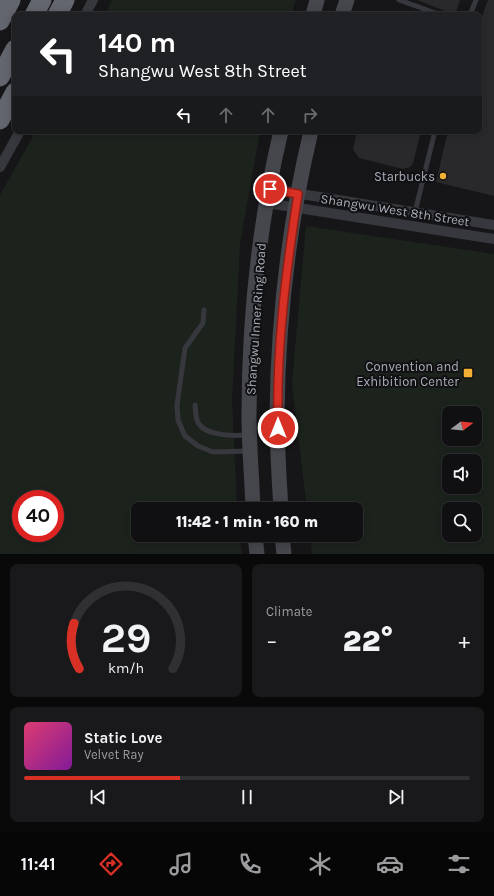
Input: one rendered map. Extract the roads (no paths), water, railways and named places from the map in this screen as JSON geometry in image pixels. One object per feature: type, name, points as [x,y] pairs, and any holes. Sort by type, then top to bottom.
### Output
[{"type":"highway","points":[[0,21],[11,0]]},
{"type":"highway","points":[[36,12],[42,0]]},
{"type":"highway","points":[[59,12],[65,0]]},
{"type":"highway","points":[[0,77],[12,55]]},
{"type":"highway","points":[[0,120],[12,98]]},
{"type":"street","points":[[87,12],[93,0]]},
{"type":"street","points":[[313,12],[317,0]]},
{"type":"street","points":[[343,12],[347,0]]},
{"type":"street","points":[[0,168],[18,134]]},
{"type":"street","name":"Shangwu Inner Ring Road","points":[[254,502],[249,416],[252,332],[257,278],[268,196],[280,134]]},
{"type":"street","name":"Shangwu Inner Ring Road","points":[[281,502],[278,464],[278,386],[285,281],[303,162],[309,134]]},
{"type":"street","name":"Shangwu West 8th Street","points":[[268,196],[494,239]]},
{"type":"street","name":"Shangwu West 8th Street","points":[[268,196],[297,201],[415,212],[494,225]]},
{"type":"street","points":[[256,542],[257,554]]},
{"type":"street","points":[[283,542],[284,554]]},
{"type":"lane","points":[[399,0],[433,12]]},
{"type":"lane","points":[[471,12],[476,0]]},
{"type":"lane","points":[[415,212],[434,134]]},
{"type":"lane","points":[[204,310],[203,323],[185,348],[177,405],[178,420],[185,436],[198,446],[213,452],[251,451]]},
{"type":"lane","points":[[195,405],[196,417],[199,425],[210,431],[220,435],[250,435]]},
{"type":"place","name":"Starbucks","points":[[443,176]]},
{"type":"place","name":"Convention and Exhibition Center","points":[[468,373]]}]
